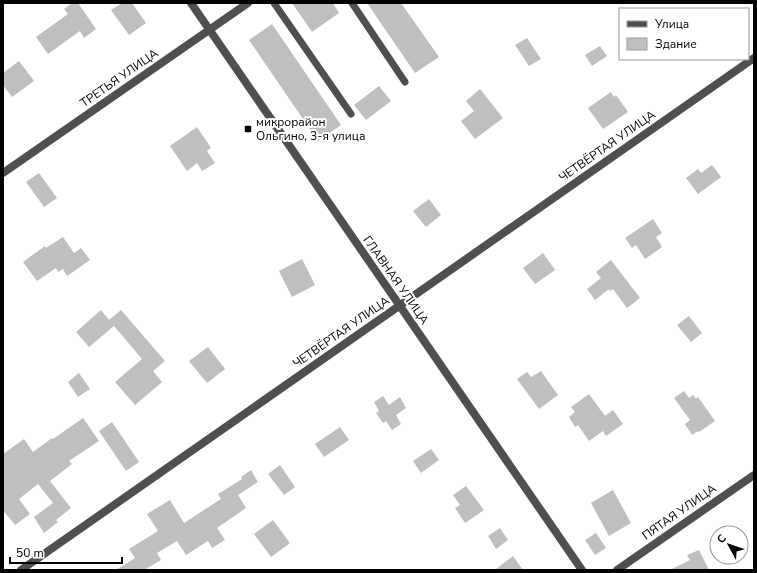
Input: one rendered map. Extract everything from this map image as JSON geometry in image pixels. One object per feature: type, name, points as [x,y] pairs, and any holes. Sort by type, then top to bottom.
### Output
[{"type":"street","name":"ГЛАВНАЯ УЛИЦА","points":[[191,3],[582,570]]},
{"type":"street","name":"ТРЕТЬЯ УЛИЦА","points":[[3,173],[248,3]]},
{"type":"street","name":"ЧЕТВЁРТАЯ УЛИЦА","points":[[21,570],[754,58]]},
{"type":"street","name":"ПЯТАЯ УЛИЦА","points":[[617,570],[754,475]]},
{"type":"lane","points":[[274,3],[351,114]]},
{"type":"lane","points":[[352,3],[405,82]]},
{"type":"building","points":[[72,3],[78,3],[96,29],[84,38],[80,31],[48,54],[36,37],[68,14],[64,9]]},
{"type":"building","points":[[122,3],[132,3],[146,23],[129,35],[111,10]]},
{"type":"building","points":[[292,3],[333,3],[339,13],[312,32]]},
{"type":"building","points":[[367,3],[401,3],[439,57],[415,73]]},
{"type":"building","points":[[272,24],[341,125],[318,141],[249,40]]},
{"type":"building","points":[[527,38],[541,59],[529,66],[515,45]]},
{"type":"building","points":[[600,46],[607,56],[592,66],[585,55]]},
{"type":"building","points":[[19,61],[34,81],[12,97],[3,85],[3,73]]},
{"type":"building","points":[[379,86],[391,101],[366,120],[354,105]]},
{"type":"building","points":[[480,89],[503,118],[475,139],[461,121],[474,111],[466,101]]},
{"type":"building","points":[[611,92],[614,97],[616,95],[628,112],[603,129],[588,108]]},
{"type":"building","points":[[197,127],[211,148],[207,151],[215,163],[202,171],[197,163],[187,171],[170,146]]},
{"type":"building","points":[[712,165],[721,177],[698,194],[686,178],[698,169],[701,173]]},
{"type":"building","points":[[39,173],[57,198],[44,207],[26,182]]},
{"type":"building","points":[[429,199],[441,215],[426,227],[413,211]]},
{"type":"building","points":[[653,219],[662,233],[656,237],[662,247],[645,259],[636,245],[632,248],[625,238]]},
{"type":"building","points":[[63,237],[74,253],[81,248],[90,260],[67,276],[63,269],[58,272],[56,268],[37,281],[23,262],[45,246],[46,248]]},
{"type":"building","points":[[543,253],[555,270],[535,284],[523,268]]},
{"type":"building","points":[[302,259],[315,285],[292,297],[279,271]]},
{"type":"building","points":[[611,260],[640,298],[627,308],[613,289],[610,291],[609,289],[595,300],[587,289],[601,278],[596,272]]},
{"type":"building","points":[[101,310],[109,320],[121,310],[165,361],[153,371],[162,382],[135,405],[115,382],[142,359],[114,326],[89,347],[76,332]]},
{"type":"building","points":[[689,316],[702,333],[691,342],[677,325]]},
{"type":"building","points":[[208,347],[225,369],[207,383],[189,361]]},
{"type":"building","points":[[541,371],[558,395],[539,409],[517,379],[527,372],[531,377]]},
{"type":"building","points":[[79,373],[90,389],[78,397],[68,382]]},
{"type":"building","points":[[684,391],[689,398],[693,395],[696,399],[698,397],[715,421],[692,435],[685,424],[690,420],[674,398]]},
{"type":"building","points":[[589,394],[605,416],[613,410],[623,424],[606,436],[603,431],[589,441],[578,425],[575,427],[569,417],[575,412],[571,407]]},
{"type":"building","points":[[383,396],[389,405],[400,397],[406,408],[396,415],[401,424],[392,430],[386,421],[383,423],[376,413],[379,411],[374,402]]},
{"type":"building","points":[[83,418],[99,441],[69,461],[72,464],[50,481],[71,508],[56,520],[58,522],[44,533],[34,517],[53,503],[38,484],[19,499],[30,514],[15,525],[3,510],[3,454],[24,439],[33,452]]},
{"type":"building","points":[[112,422],[139,462],[126,471],[99,431]]},
{"type":"building","points":[[340,427],[349,440],[324,457],[315,444]]},
{"type":"building","points":[[431,449],[439,460],[421,473],[413,461]]},
{"type":"building","points":[[280,465],[295,487],[284,495],[268,474]]},
{"type":"building","points":[[251,470],[258,482],[238,495],[246,508],[217,528],[225,540],[212,548],[208,541],[186,555],[177,541],[157,553],[161,560],[144,570],[116,570],[135,558],[129,549],[158,531],[147,514],[170,500],[184,523],[221,499],[218,494],[242,479],[241,477]]},
{"type":"building","points":[[466,486],[484,510],[465,523],[455,508],[460,505],[453,495]]},
{"type":"building","points":[[613,490],[631,523],[609,536],[591,503]]},
{"type":"building","points":[[273,520],[290,543],[271,557],[254,534]]},
{"type":"building","points":[[500,528],[508,540],[496,549],[488,536]]},
{"type":"building","points":[[596,533],[606,548],[595,555],[585,540]]},
{"type":"building","points":[[699,550],[709,570],[670,570],[690,560],[687,555]]},
{"type":"building","points":[[513,556],[523,570],[495,570]]},
{"type":"place","name":"микрорайон Ольгино, 3-я улица","points":[[248,129]]}]
